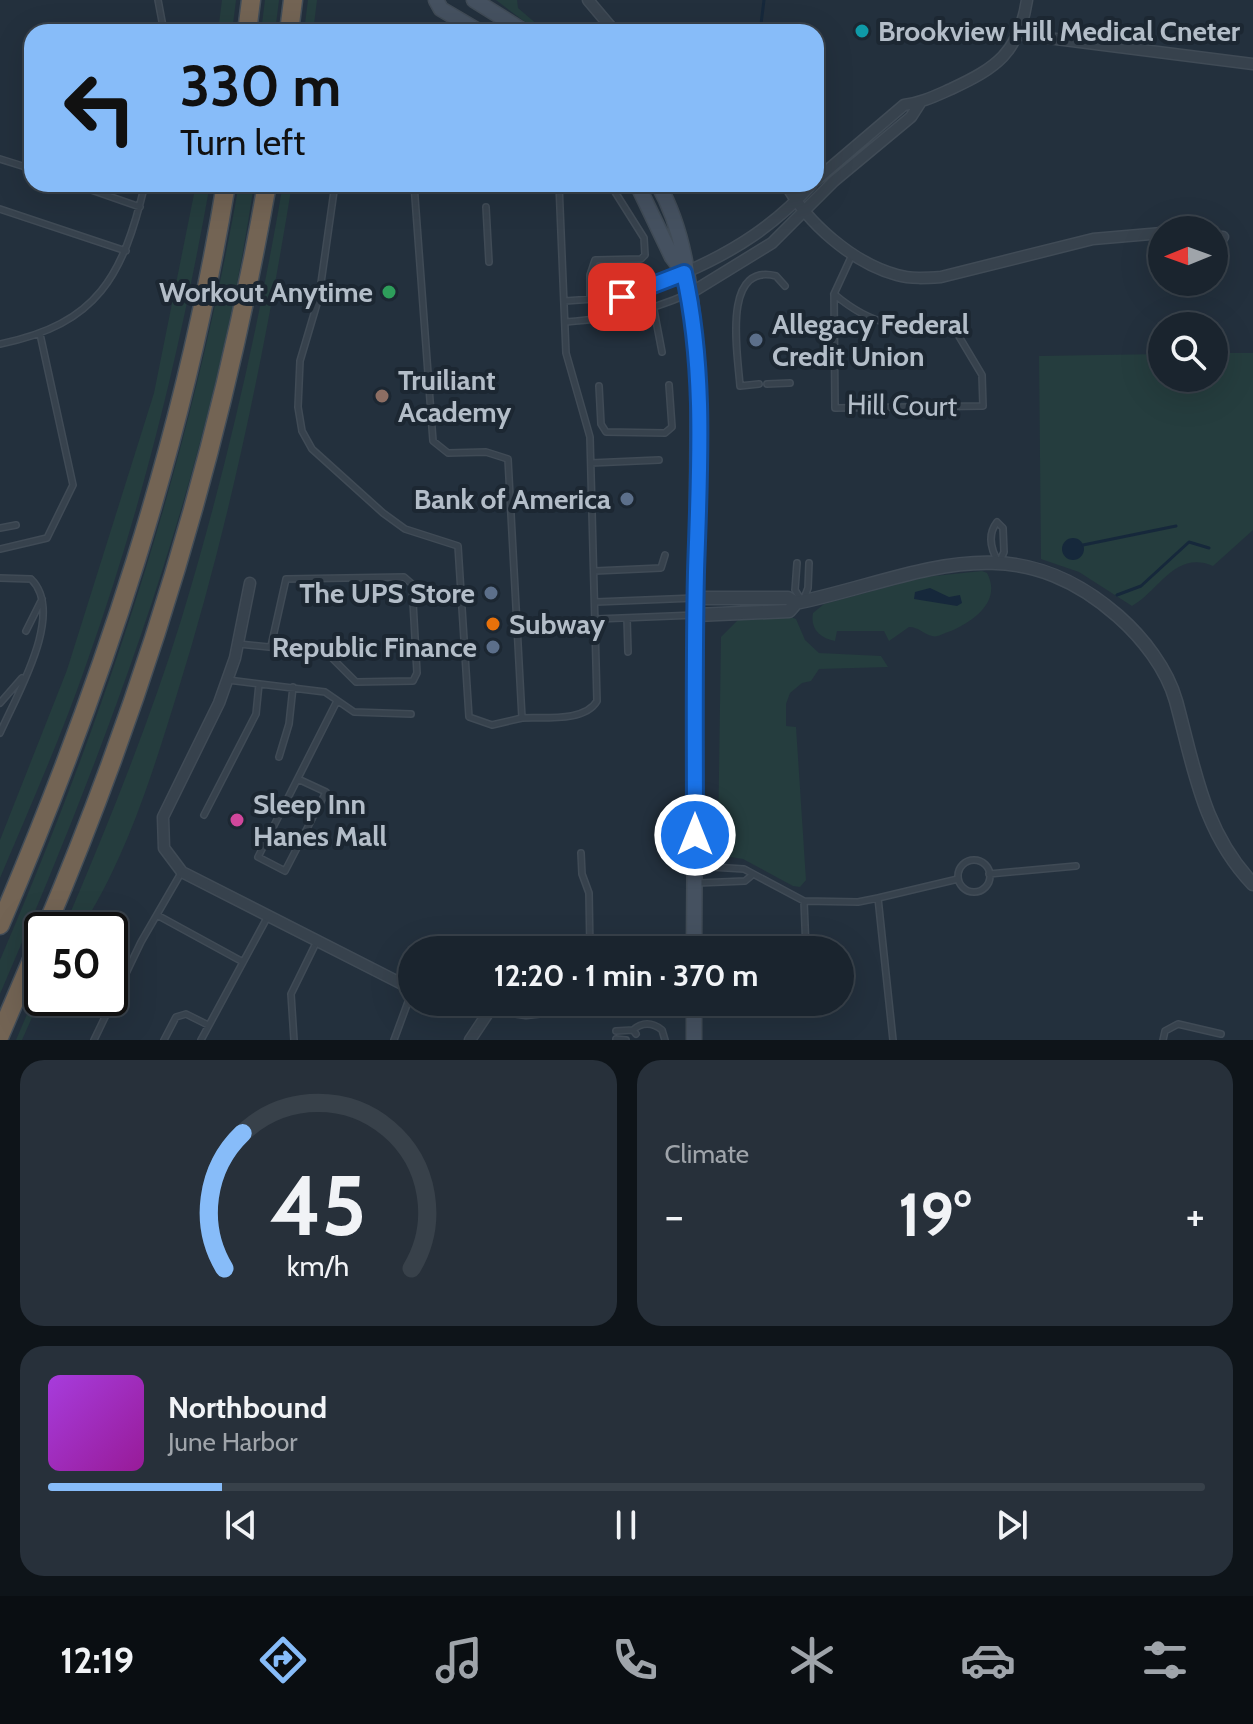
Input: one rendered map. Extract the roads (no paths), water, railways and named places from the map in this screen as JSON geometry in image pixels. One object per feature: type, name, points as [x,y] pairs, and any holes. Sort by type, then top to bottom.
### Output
[{"type":"highway","points":[[248,24],[251,0]]},
{"type":"highway","points":[[290,24],[293,0]]},
{"type":"highway","points":[[0,925],[59,784],[126,598],[185,382],[224,192]]},
{"type":"highway","points":[[52,912],[104,782],[170,592],[239,332],[265,192]]},
{"type":"highway","points":[[0,1035],[24,978]]},
{"type":"main road","points":[[436,0],[441,9],[466,24]]},
{"type":"main road","points":[[474,0],[512,24]]},
{"type":"main road","points":[[641,192],[672,257],[684,273]]},
{"type":"main road","points":[[661,192],[686,253],[684,273],[698,365],[694,936]]},
{"type":"main road","points":[[694,1016],[695,1039]]},
{"type":"street","points":[[588,0],[608,24]]},
{"type":"street","points":[[824,173],[904,105],[920,103],[991,70],[1016,34],[1027,0]]},
{"type":"street","points":[[1016,34],[1253,64]]},
{"type":"street","points":[[824,191],[911,117],[920,103]]},
{"type":"street","points":[[791,192],[804,212],[853,254],[896,275],[941,277],[1093,239],[1148,234]]},
{"type":"street","points":[[684,273],[745,243],[805,192]]},
{"type":"street","points":[[689,294],[772,243],[823,192]]},
{"type":"street","points":[[696,615],[789,611],[799,602],[940,565],[999,563],[1034,570],[1083,590],[1105,604],[1139,637],[1174,695],[1194,777],[1212,826],[1234,862],[1253,884]]},
{"type":"street","points":[[250,583],[227,680],[163,817],[164,848],[182,872],[398,983]]},
{"type":"street","points":[[696,598],[788,598],[799,602]]},
{"type":"street","points":[[470,1040],[484,1016]]},
{"type":"lane","points":[[158,0],[162,24]]},
{"type":"lane","points":[[0,159],[24,166]]},
{"type":"lane","points":[[97,192],[140,207]]},
{"type":"lane","points":[[0,344],[40,334],[72,320],[97,300],[112,280],[126,251],[143,192]]},
{"type":"lane","points":[[334,192],[320,269],[319,297],[300,361],[298,407],[302,431],[312,449],[383,513],[405,529],[446,539],[458,546],[469,717],[492,725],[522,718],[583,714],[592,710],[597,701],[590,437],[568,362],[559,192]]},
{"type":"lane","points":[[415,192],[433,441],[448,453],[486,452],[508,459],[522,718]]},
{"type":"lane","points":[[590,299],[590,275],[595,260],[641,259],[645,255],[644,238],[615,192]]},
{"type":"lane","points":[[486,207],[489,262]]},
{"type":"lane","points":[[0,209],[126,251]]},
{"type":"lane","name":"Hill Court","points":[[834,294],[857,313],[905,329],[951,323],[982,375],[983,406],[835,408],[834,294],[853,254]]},
{"type":"lane","points":[[565,301],[622,297],[684,273]]},
{"type":"lane","points":[[759,384],[740,386],[737,301],[747,284],[762,275],[776,276],[785,286]]},
{"type":"lane","points":[[566,322],[625,317],[654,310],[689,294]]},
{"type":"lane","points":[[654,310],[662,352]]},
{"type":"lane","points":[[0,549],[47,538],[73,485],[40,334]]},
{"type":"lane","points":[[767,384],[790,383]]},
{"type":"lane","points":[[599,386],[601,424],[606,432],[665,433],[672,427],[669,385]]},
{"type":"lane","points":[[591,463],[659,460]]},
{"type":"lane","points":[[997,522],[1003,528],[1004,552],[999,563],[992,551],[992,529],[997,522]]},
{"type":"lane","points":[[0,528],[16,525]]},
{"type":"lane","points":[[595,571],[661,568],[665,555]]},
{"type":"lane","points":[[797,563],[795,590],[799,602]]},
{"type":"lane","points":[[799,602],[808,588],[809,563]]},
{"type":"lane","points":[[238,644],[327,653],[356,682],[416,680],[412,584],[404,577],[286,579],[271,646]]},
{"type":"lane","points":[[0,578],[31,579],[43,598],[40,636],[0,733]]},
{"type":"lane","points":[[26,631],[43,598]]},
{"type":"lane","points":[[596,602],[696,598]]},
{"type":"lane","points":[[597,619],[696,615]]},
{"type":"lane","points":[[627,618],[628,652]]},
{"type":"lane","points":[[0,703],[28,671]]},
{"type":"lane","points":[[227,680],[325,692],[354,712],[411,714]]},
{"type":"lane","points":[[204,815],[256,714],[259,684]]},
{"type":"lane","points":[[279,757],[289,724],[293,687]]},
{"type":"lane","points":[[298,779],[326,792],[285,871],[258,857],[337,701]]},
{"type":"lane","points":[[581,853],[582,874],[589,893],[590,936]]},
{"type":"lane","points":[[973,860],[983,863],[989,874],[986,886],[978,892],[963,888],[958,879],[959,868],[973,860]]},
{"type":"lane","points":[[694,866],[744,869],[751,876],[804,901],[858,902],[958,879]]},
{"type":"lane","points":[[989,874],[1076,866]]},
{"type":"lane","points":[[94,1040],[182,872]]},
{"type":"lane","points":[[694,883],[745,881],[751,876]]},
{"type":"lane","points":[[878,898],[893,1040]]},
{"type":"lane","points":[[804,901],[805,936]]},
{"type":"lane","points":[[157,915],[243,962]]},
{"type":"lane","points":[[201,1040],[268,916]]},
{"type":"lane","points":[[294,1040],[291,994],[317,941]]},
{"type":"lane","points":[[164,1040],[176,1017],[186,1014],[208,1025]]},
{"type":"lane","points":[[394,1040],[403,1016]]},
{"type":"lane","points":[[1163,1040],[1165,1031],[1178,1024],[1221,1034]]},
{"type":"lane","points":[[616,1031],[634,1032],[638,1025],[654,1025],[662,1030],[665,1040]]},
{"type":"lane","points":[[616,1039],[626,1040]]},
{"type":"water","points":[[1073,538],[1081,541],[1084,549],[1081,557],[1073,560],[1065,557],[1062,549],[1065,541]]},
{"type":"water","points":[[930,588],[949,597],[960,595],[962,603],[957,606],[914,599],[915,592]]},
{"type":"waterway","points":[[761,24],[764,0]]},
{"type":"waterway","points":[[1083,545],[1176,526]]},
{"type":"waterway","points":[[1117,595],[1141,586],[1189,542],[1209,548]]},
{"type":"place","name":"Brookview Hill Medical Cneter","points":[[862,31]]},
{"type":"place","name":"Workout Anytime","points":[[389,292]]},
{"type":"place","name":"Allegacy Federal Credit Union","points":[[756,340]]},
{"type":"place","name":"Truiliant Academy","points":[[382,396]]},
{"type":"place","name":"Bank of America","points":[[627,499]]},
{"type":"place","name":"The UPS Store","points":[[491,593]]},
{"type":"place","name":"Subway","points":[[493,624]]},
{"type":"place","name":"Republic Finance","points":[[493,647]]},
{"type":"place","name":"Sleep Inn Hanes Mall","points":[[237,820]]}]
